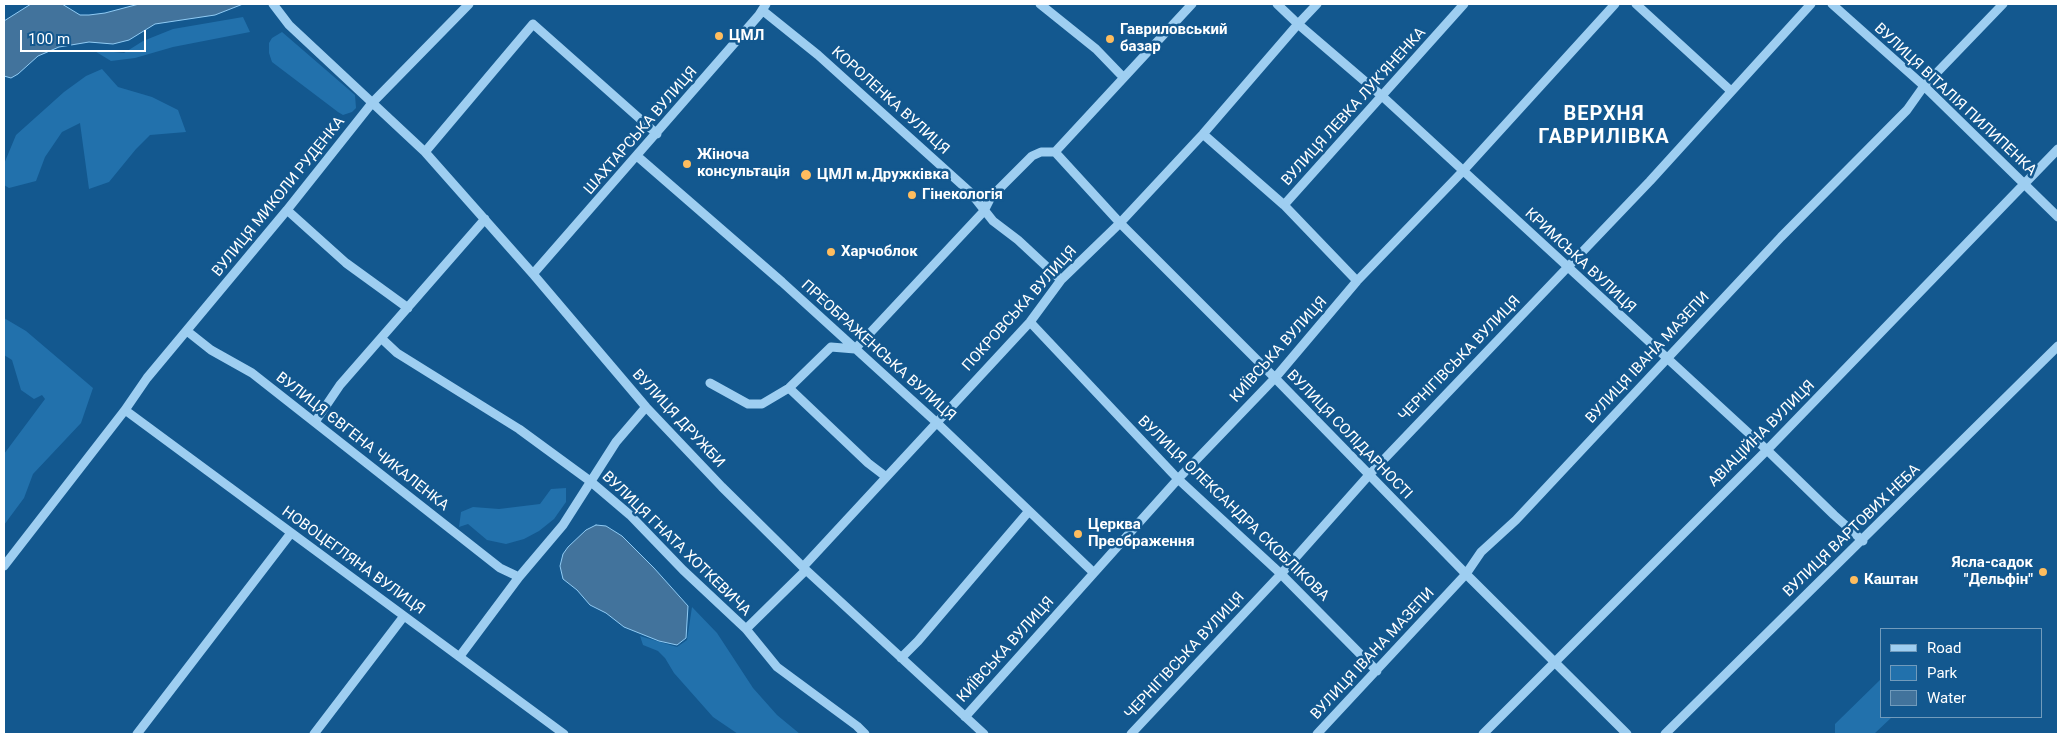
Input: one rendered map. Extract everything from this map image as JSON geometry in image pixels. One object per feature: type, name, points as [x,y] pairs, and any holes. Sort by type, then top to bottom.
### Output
[{"type":"street","name":"ВУЛИЦЯ ДРУЖБИ","points":[[273,4],[290,24],[425,152],[533,274],[646,407],[722,487],[804,569],[984,734]]},
{"type":"street","name":"ВУЛИЦЯ МИКОЛИ РУДЕНКА","points":[[4,566],[123,413],[147,378],[287,210],[372,103],[469,4]]},
{"type":"street","points":[[1040,4],[1096,49],[1123,77]]},
{"type":"street","points":[[710,383],[748,404],[762,404],[789,388],[831,347],[855,349],[984,210],[991,197],[1032,156],[1041,152],[1055,152],[1192,4]]},
{"type":"street","name":"КРИМСЬКА ВУЛИЦЯ","points":[[1278,4],[1298,24],[1382,96],[1767,450],[1863,541]]},
{"type":"street","name":"ПОКРОВСЬКА ВУЛИЦЯ","points":[[746,630],[804,569],[885,476],[1030,322],[1061,280],[1120,223],[1203,134],[1317,4]]},
{"type":"street","name":"ВУЛИЦЯ ЛЕВКА ЛУК'ЯНЕНКА","points":[[1284,205],[1464,4]]},
{"type":"street","name":"КИЇВСЬКА ВУЛИЦЯ","points":[[965,717],[1178,479],[1275,378],[1357,282],[1463,171],[1615,4]]},
{"type":"street","points":[[1636,4],[1731,91]]},
{"type":"street","name":"ЧЕРНІГІВСЬКА ВУЛИЦЯ","points":[[1131,734],[1281,574],[1369,475],[1650,181],[1811,4]]},
{"type":"street","name":"ВУЛИЦЯ ВІТАЛІЯ ПИЛИПЕНКА","points":[[1832,4],[1924,86],[2058,217]]},
{"type":"street","name":"ВУЛИЦЯ ІВАНА МАЗЕПИ","points":[[1317,734],[1466,574],[1481,552],[1516,520],[1666,358],[1906,110],[1924,86],[2003,4]]},
{"type":"street","name":"ШАХТАРСЬКА ВУЛИЦЯ","points":[[533,274],[657,134],[764,7]]},
{"type":"street","name":"КОРОЛЕНКА ВУЛИЦЯ","points":[[764,7],[970,192],[993,222],[1018,240],[1061,280]]},
{"type":"street","points":[[425,152],[533,24],[657,134]]},
{"type":"street","points":[[1203,134],[1284,205],[1357,282]]},
{"type":"street","name":"АВІАЦІЙНА ВУЛИЦЯ","points":[[1483,734],[1767,450],[2058,149]]},
{"type":"street","name":"ВУЛИЦЯ СОЛІДАРНОСТІ","points":[[1055,152],[1120,223],[1275,378],[1466,574],[1627,734]]},
{"type":"street","name":"ПРЕОБРАЖЕНСЬКА ВУЛИЦЯ","points":[[637,156],[782,282],[936,422],[1094,573]]},
{"type":"street","points":[[287,210],[346,263],[408,308]]},
{"type":"street","points":[[314,422],[340,385],[485,219]]},
{"type":"street","name":"ВУЛИЦЯ ОЛЕКСАНДРА СКОБЛІКОВА","points":[[1030,322],[1178,479],[1281,574],[1377,671]]},
{"type":"street","name":"ВУЛИЦЯ ЄВГЕНА ЧИКАЛЕНКА","points":[[187,331],[211,350],[252,373],[500,568],[520,576]]},
{"type":"street","name":"ВУЛИЦЯ ГНАТА ХОТКЕВИЧА","points":[[381,338],[397,353],[519,429],[590,481],[630,515],[683,570],[746,630],[777,667],[857,726],[865,734]]},
{"type":"street","name":"ВУЛИЦЯ ВАРТОВИХ НЕБА","points":[[1665,734],[1863,541],[2058,346]]},
{"type":"street","points":[[789,388],[868,463],[885,476]]},
{"type":"street","points":[[460,656],[520,576],[563,525],[616,442],[646,407]]},
{"type":"street","name":"НОВОЦЕГЛЯНА ВУЛИЦЯ","points":[[123,413],[460,656],[564,734]]},
{"type":"street","points":[[901,658],[918,641],[1029,511]]},
{"type":"street","points":[[136,734],[291,533]]},
{"type":"street","points":[[314,734],[404,616]]},
{"type":"green space","points":[[243,17],[250,32],[173,47],[135,58],[111,61],[93,50],[124,53],[143,41],[173,29]]},
{"type":"green space","points":[[282,32],[355,95],[356,108],[352,112],[343,115],[338,112],[272,62],[269,53],[269,43],[272,38]]},
{"type":"green space","points":[[102,69],[118,87],[152,97],[178,110],[186,132],[150,135],[109,182],[89,189],[80,123],[62,132],[45,157],[36,181],[9,188],[4,185],[4,164],[16,135],[64,92],[86,76]]},
{"type":"green space","points":[[4,318],[26,331],[93,388],[81,423],[33,474],[24,498],[4,525],[4,454],[45,399],[42,395],[34,399],[21,390],[12,360],[4,355]]},
{"type":"green space","points":[[566,488],[566,502],[554,519],[539,531],[524,539],[506,544],[487,540],[468,524],[459,527],[461,512],[473,507],[499,509],[540,504],[551,489]]},
{"type":"green space","points":[[692,607],[717,633],[753,688],[777,715],[800,734],[738,734],[713,717],[674,673],[665,658],[658,651],[643,645],[640,636],[677,647],[687,640]]},
{"type":"green space","points":[[1880,680],[1880,718],[1891,718],[1874,734],[1835,734],[1835,724]]},
{"type":"water","points":[[31,4],[62,4],[80,15],[89,15],[139,4],[243,4],[215,15],[155,24],[129,40],[113,44],[89,42],[59,47],[38,56],[11,78],[4,76],[4,21]]},
{"type":"water","points":[[596,525],[606,526],[622,536],[688,606],[686,638],[677,645],[659,641],[624,627],[606,613],[590,605],[577,590],[563,579],[560,566],[563,554],[586,530]]},
{"type":"place","name":"ЦМЛ","points":[[719,36]]},
{"type":"place","name":"Гавриловський базар","points":[[1110,39]]},
{"type":"place","name":"Жіноча консультація","points":[[687,164]]},
{"type":"place","name":"ЦМЛ м.Дружківка","points":[[806,175]]},
{"type":"place","name":"Гінекологія","points":[[912,195]]},
{"type":"place","name":"Харчоблок","points":[[831,252]]},
{"type":"place","name":"Церква Преображення","points":[[1078,534]]},
{"type":"place","name":"Ясла-садок \"Дельфін\"","points":[[2043,572]]},
{"type":"place","name":"Каштан","points":[[1854,580]]},
{"type":"district","name":"ВЕРХНЯ ГАВРИЛІВКА","points":[[1604,126]]}]
